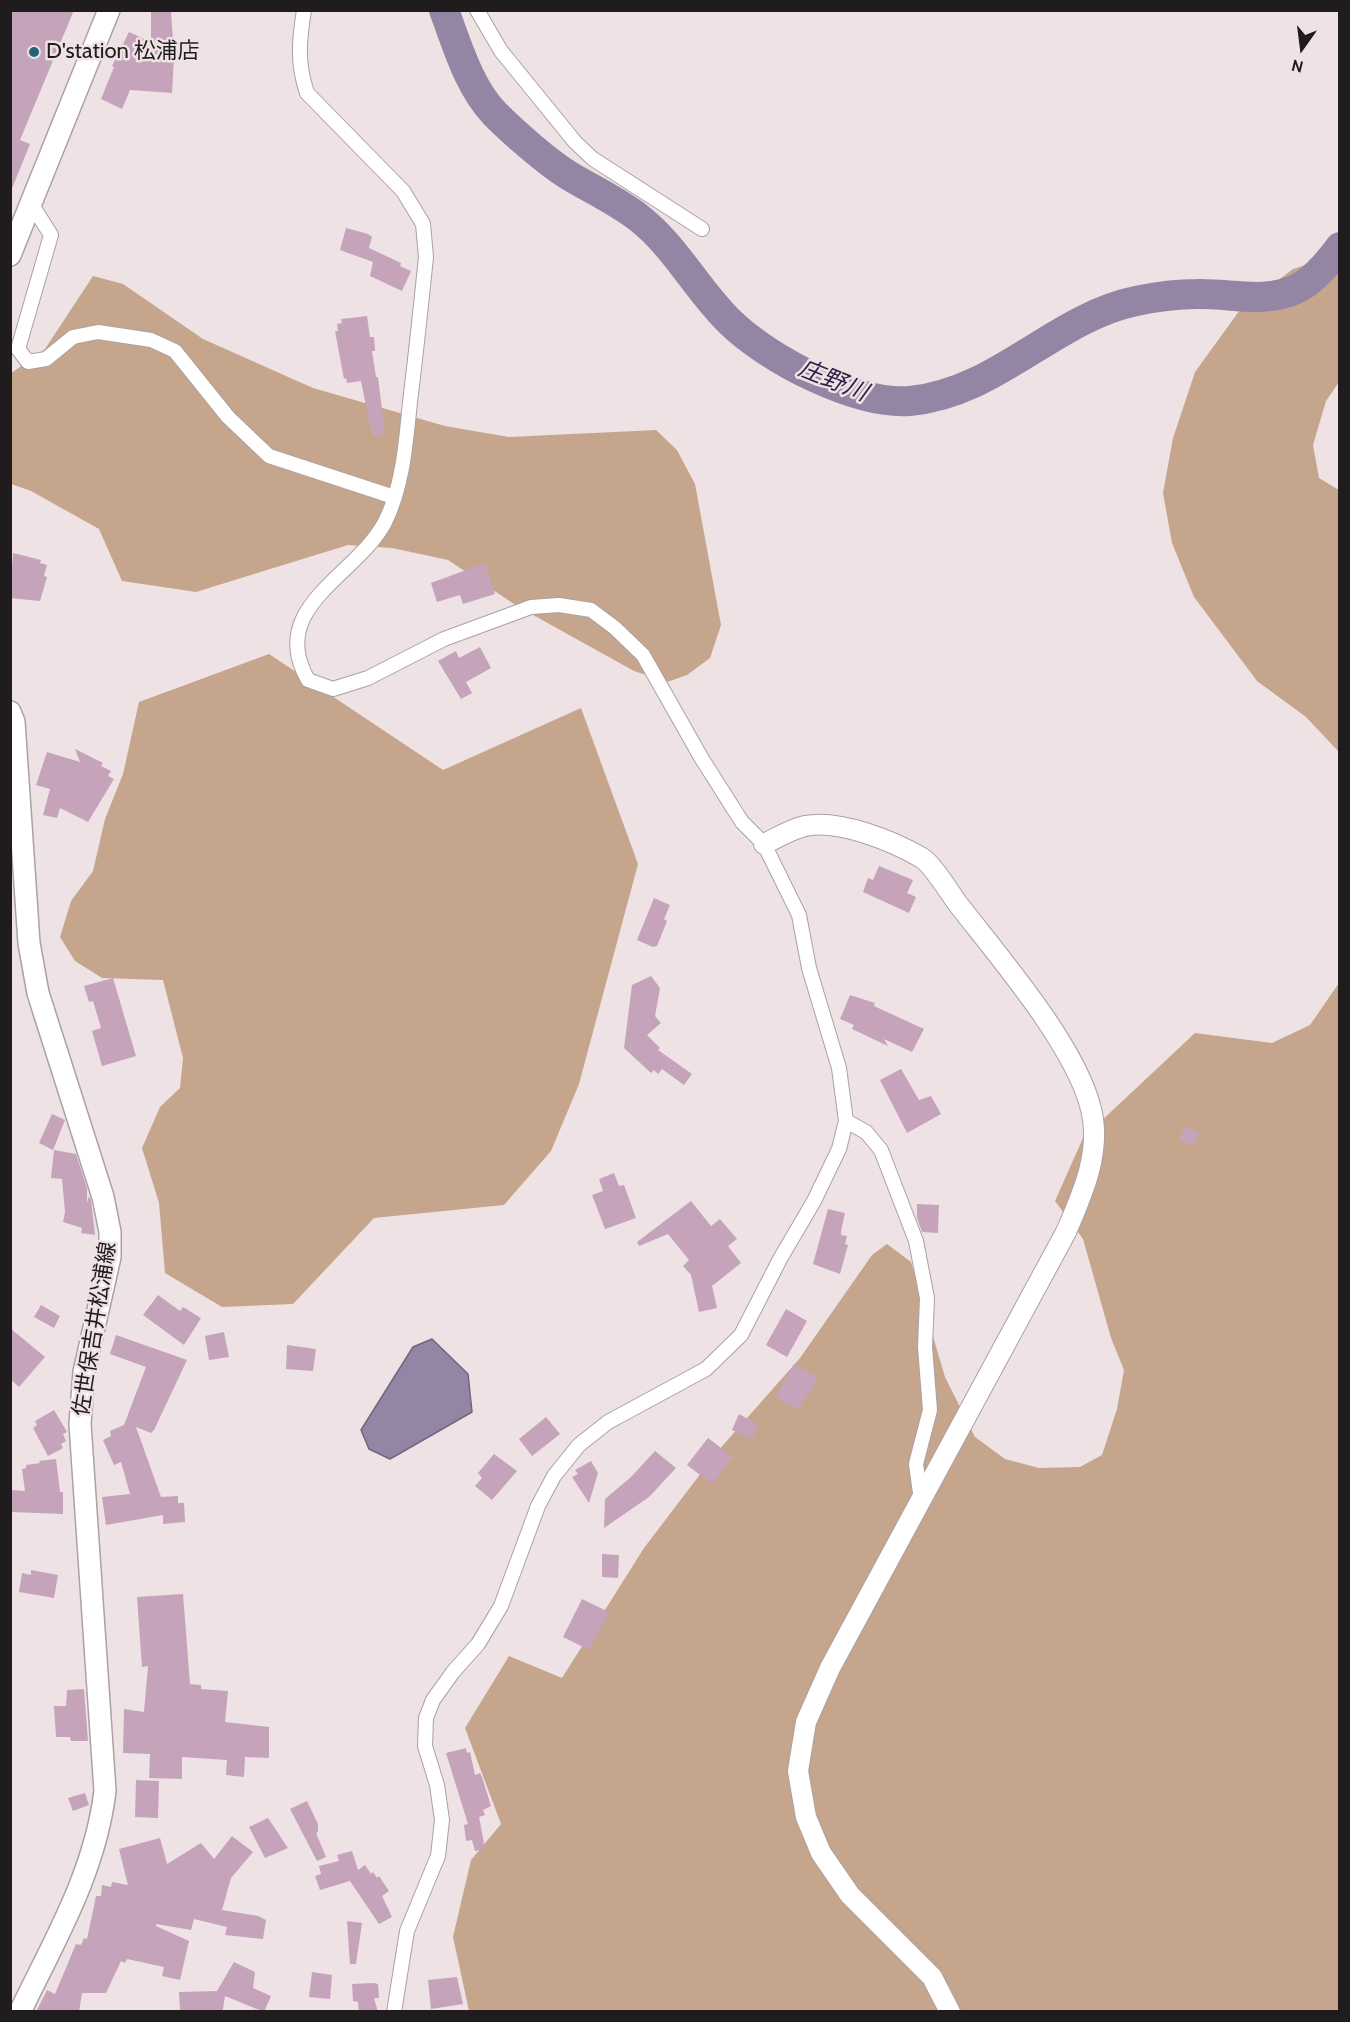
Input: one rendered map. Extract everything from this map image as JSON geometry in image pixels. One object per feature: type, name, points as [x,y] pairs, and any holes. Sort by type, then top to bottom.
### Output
[{"type":"main road","points":[[10,255],[109,10]]},
{"type":"main road","name":"佐世保吉井松浦線","points":[[10,712],[14,722],[28,943],[36,983],[103,1197],[110,1232],[110,1257],[84,1372],[80,1424],[105,1791],[101,1824],[87,1873],[20,2012]]},
{"type":"street","points":[[304,10],[298,49],[300,72],[307,93],[403,191],[423,224],[426,257],[403,460],[394,498],[385,522],[375,537],[308,608],[298,633],[297,661],[308,680],[333,689],[360,680],[444,639],[531,607],[559,604],[591,610],[615,628],[643,655],[713,777],[742,822],[764,844],[799,915],[809,968],[838,1068],[846,1121],[839,1149],[814,1202],[780,1258],[741,1335],[706,1369],[608,1422],[579,1445],[554,1476],[538,1506],[501,1606],[478,1644],[453,1672],[433,1700],[426,1718],[425,1746],[437,1785],[442,1820],[438,1856],[407,1931],[394,2012]]},
{"type":"street","points":[[477,10],[501,51],[575,142],[593,159],[702,229]]},
{"type":"street","points":[[32,205],[51,235],[18,349],[28,362],[45,359],[73,337],[98,332],[151,340],[175,351],[228,417],[269,456],[394,498]]},
{"type":"street","points":[[764,844],[804,826],[833,824],[874,837],[924,859],[1050,1028],[1082,1084],[1092,1111],[1094,1142],[1091,1161],[1082,1195],[1066,1232],[830,1668],[806,1722],[798,1771],[806,1817],[821,1853],[850,1895],[932,1977],[950,2012]]},
{"type":"street","points":[[846,1121],[866,1132],[881,1149],[918,1252],[927,1298],[926,1347],[930,1410],[916,1464],[921,1503]]},
{"type":"shaded area","points":[[1339,254],[1339,382],[1326,401],[1313,445],[1319,478],[1339,490],[1339,752],[1306,717],[1257,681],[1194,597],[1172,543],[1163,493],[1173,438],[1195,372],[1242,307],[1293,269]]},
{"type":"shaded area","points":[[93,276],[123,284],[203,339],[313,388],[445,426],[509,437],[656,430],[677,450],[695,484],[721,625],[710,658],[687,675],[667,682],[634,671],[517,606],[448,560],[392,548],[348,545],[196,592],[122,581],[99,529],[31,491],[11,484],[10,374],[45,349]]},
{"type":"shaded area","points":[[269,654],[443,770],[581,708],[638,864],[579,1084],[551,1151],[504,1205],[374,1218],[293,1304],[222,1307],[165,1273],[159,1203],[142,1148],[160,1107],[180,1088],[183,1058],[163,980],[102,978],[75,961],[60,937],[71,901],[93,871],[105,819],[123,774],[139,702]]},
{"type":"shaded area","points":[[1339,983],[1339,2011],[469,2011],[453,1937],[471,1860],[501,1824],[465,1728],[509,1656],[562,1678],[644,1548],[717,1452],[800,1358],[872,1255],[887,1244],[911,1262],[945,1377],[975,1437],[1005,1459],[1039,1468],[1080,1467],[1102,1455],[1117,1409],[1124,1370],[1111,1338],[1083,1239],[1055,1201],[1083,1138],[1195,1033],[1272,1043],[1310,1025]]},
{"type":"shaded area","points":[[432,1339],[468,1374],[472,1412],[390,1459],[369,1449],[361,1430],[413,1347]]},
{"type":"building","name":"D'station 松浦店","points":[[10,10],[74,10],[20,140],[30,144],[11,191]]},
{"type":"building","points":[[151,10],[171,10],[174,57],[172,93],[130,90],[122,109],[101,99],[114,67],[112,66],[129,32],[151,42]]},
{"type":"building","points":[[346,228],[368,234],[372,237],[369,248],[401,263],[400,266],[411,271],[402,291],[370,276],[373,262],[340,250]]},
{"type":"building","points":[[367,316],[370,337],[374,337],[375,351],[372,351],[376,377],[378,377],[385,434],[372,436],[361,381],[347,383],[346,378],[344,379],[335,331],[338,331],[337,324],[342,323],[341,319]]},
{"type":"building","points":[[13,553],[41,560],[40,563],[47,565],[44,576],[47,577],[40,601],[10,598]]},
{"type":"building","points":[[485,563],[495,594],[463,604],[460,595],[437,602],[431,583]]},
{"type":"building","points":[[480,647],[491,668],[466,682],[472,693],[461,699],[438,661],[456,651],[459,658]]},
{"type":"building","points":[[75,749],[103,763],[101,766],[111,771],[108,776],[114,779],[88,822],[60,808],[57,818],[43,815],[50,789],[36,785],[47,752],[80,762]]},
{"type":"building","points":[[879,866],[913,880],[907,893],[916,897],[909,913],[863,892],[868,878],[873,880]]},
{"type":"building","points":[[654,898],[670,905],[664,919],[667,921],[657,946],[653,947],[637,940]]},
{"type":"building","points":[[651,976],[660,988],[655,1016],[661,1023],[647,1035],[660,1048],[658,1050],[692,1074],[684,1085],[662,1069],[658,1074],[654,1070],[651,1073],[624,1048],[632,985]]},
{"type":"building","points":[[113,978],[136,1056],[102,1066],[92,1031],[101,1028],[93,1001],[89,1002],[84,986]]},
{"type":"building","points":[[850,995],[875,1003],[874,1006],[924,1029],[912,1052],[884,1039],[888,1046],[852,1029],[854,1025],[840,1019]]},
{"type":"building","points":[[901,1069],[919,1100],[931,1096],[941,1114],[907,1133],[880,1080]]},
{"type":"building","points":[[52,1114],[65,1120],[53,1150],[39,1143]]},
{"type":"building","points":[[1185,1126],[1200,1133],[1194,1146],[1179,1139]]},
{"type":"building","points":[[54,1150],[76,1154],[87,1188],[87,1203],[89,1196],[91,1200],[95,1235],[81,1233],[82,1228],[63,1222],[65,1212],[62,1179],[51,1178]]},
{"type":"building","points":[[614,1173],[619,1186],[624,1185],[636,1218],[605,1229],[592,1195],[603,1191],[599,1179]]},
{"type":"building","points":[[691,1201],[711,1226],[720,1219],[737,1239],[728,1246],[741,1263],[712,1286],[717,1308],[699,1312],[691,1275],[683,1266],[689,1260],[668,1234],[639,1246],[637,1242]]},
{"type":"building","points":[[917,1204],[939,1205],[938,1233],[922,1232],[917,1218]]},
{"type":"building","points":[[828,1209],[845,1213],[841,1235],[847,1236],[845,1244],[848,1245],[840,1274],[813,1264]]},
{"type":"building","points":[[158,1295],[180,1311],[183,1307],[201,1318],[184,1345],[143,1315]]},
{"type":"building","points":[[41,1305],[60,1316],[54,1328],[34,1317]]},
{"type":"building","points":[[786,1309],[807,1321],[787,1357],[766,1345]]},
{"type":"building","points":[[10,1328],[45,1357],[19,1387],[10,1379]]},
{"type":"building","points":[[224,1332],[229,1357],[209,1360],[205,1336]]},
{"type":"building","points":[[116,1335],[187,1360],[154,1430],[151,1433],[136,1427],[161,1497],[178,1496],[178,1503],[184,1503],[185,1522],[163,1524],[163,1515],[106,1525],[102,1497],[130,1494],[121,1462],[114,1465],[103,1440],[111,1436],[110,1431],[124,1425],[146,1367],[110,1354]]},
{"type":"building","points":[[287,1345],[316,1349],[313,1371],[286,1369]]},
{"type":"building","points":[[794,1364],[818,1378],[798,1410],[775,1397]]},
{"type":"building","points":[[54,1410],[67,1432],[63,1434],[66,1441],[61,1444],[63,1448],[48,1456],[33,1428],[37,1425],[35,1421]]},
{"type":"building","points":[[739,1414],[758,1425],[752,1439],[732,1430]]},
{"type":"building","points":[[546,1417],[560,1434],[532,1456],[519,1439]]},
{"type":"building","points":[[708,1438],[733,1457],[712,1484],[687,1465]]},
{"type":"building","points":[[655,1451],[676,1468],[649,1497],[604,1528],[605,1499],[631,1477]]},
{"type":"building","points":[[494,1454],[517,1471],[492,1500],[475,1486],[482,1478],[478,1473]]},
{"type":"building","points":[[56,1459],[60,1492],[63,1492],[63,1514],[10,1512],[10,1490],[25,1491],[22,1469],[26,1468],[26,1465],[40,1463],[39,1461]]},
{"type":"building","points":[[591,1461],[598,1473],[589,1503],[572,1477],[578,1474],[575,1470]]},
{"type":"building","points":[[602,1554],[619,1555],[618,1578],[602,1577]]},
{"type":"building","points":[[31,1570],[58,1575],[54,1598],[19,1592],[22,1573],[31,1575]]},
{"type":"building","points":[[183,1594],[190,1684],[201,1685],[201,1689],[228,1691],[225,1722],[269,1727],[269,1758],[245,1757],[244,1777],[226,1775],[227,1760],[182,1757],[182,1779],[149,1778],[150,1754],[123,1753],[124,1709],[144,1712],[148,1666],[142,1667],[137,1597]]},
{"type":"building","points":[[582,1599],[609,1612],[589,1650],[563,1637]]},
{"type":"building","points":[[84,1689],[88,1741],[71,1741],[70,1737],[56,1737],[54,1706],[66,1706],[67,1690]]},
{"type":"building","points":[[466,1748],[467,1753],[470,1752],[475,1775],[480,1773],[482,1777],[491,1806],[483,1810],[485,1815],[479,1817],[485,1849],[475,1851],[472,1840],[466,1841],[464,1825],[468,1824],[446,1753]]},
{"type":"building","points":[[136,1780],[159,1781],[158,1818],[135,1817]]},
{"type":"building","points":[[85,1793],[89,1805],[73,1811],[68,1798]]},
{"type":"building","points":[[307,1801],[318,1824],[316,1833],[326,1857],[317,1861],[290,1809]]},
{"type":"building","points":[[268,1818],[288,1848],[265,1858],[249,1827]]},
{"type":"building","points":[[232,1836],[253,1852],[231,1878],[222,1910],[258,1916],[266,1920],[263,1939],[225,1935],[227,1927],[194,1919],[191,1930],[156,1924],[189,1941],[180,1980],[162,1976],[164,1967],[127,1959],[125,1963],[121,1961],[106,1993],[82,1993],[79,2012],[36,2012],[47,1990],[55,1994],[76,1944],[81,1945],[84,1938],[87,1939],[96,1896],[101,1896],[102,1885],[111,1887],[112,1882],[128,1885],[119,1849],[160,1838],[167,1864],[201,1843],[214,1859]]},
{"type":"building","points":[[352,1851],[358,1870],[365,1865],[371,1874],[373,1872],[377,1878],[379,1876],[389,1891],[382,1896],[392,1917],[379,1924],[350,1881],[320,1890],[315,1876],[321,1874],[319,1866],[339,1861],[337,1855]]},
{"type":"building","points":[[347,1921],[362,1923],[356,1964],[350,1964]]},
{"type":"building","points":[[234,1962],[255,1972],[253,1988],[271,1996],[264,2012],[225,1996],[223,2009],[220,2012],[180,2010],[179,1992],[217,1991]]},
{"type":"building","points":[[312,1972],[332,1975],[330,1999],[309,1997]]},
{"type":"building","points":[[457,1977],[463,2004],[431,2009],[428,1980]]},
{"type":"building","points":[[352,1984],[378,1984],[379,1998],[374,1998],[378,2012],[359,2012],[358,2002],[353,2001]]},
{"type":"waterway","name":"庄野川","points":[[444,10],[465,65],[478,91],[495,114],[511,129],[540,155],[622,206],[652,229],[718,310],[747,336],[790,365],[840,388],[865,396],[910,401],[941,395],[998,370],[1078,323],[1106,310],[1136,301],[1190,294],[1260,297],[1284,293],[1308,281],[1326,265],[1340,247]]},
{"type":"place","name":"D'station 松浦店","points":[[34,52]]}]
